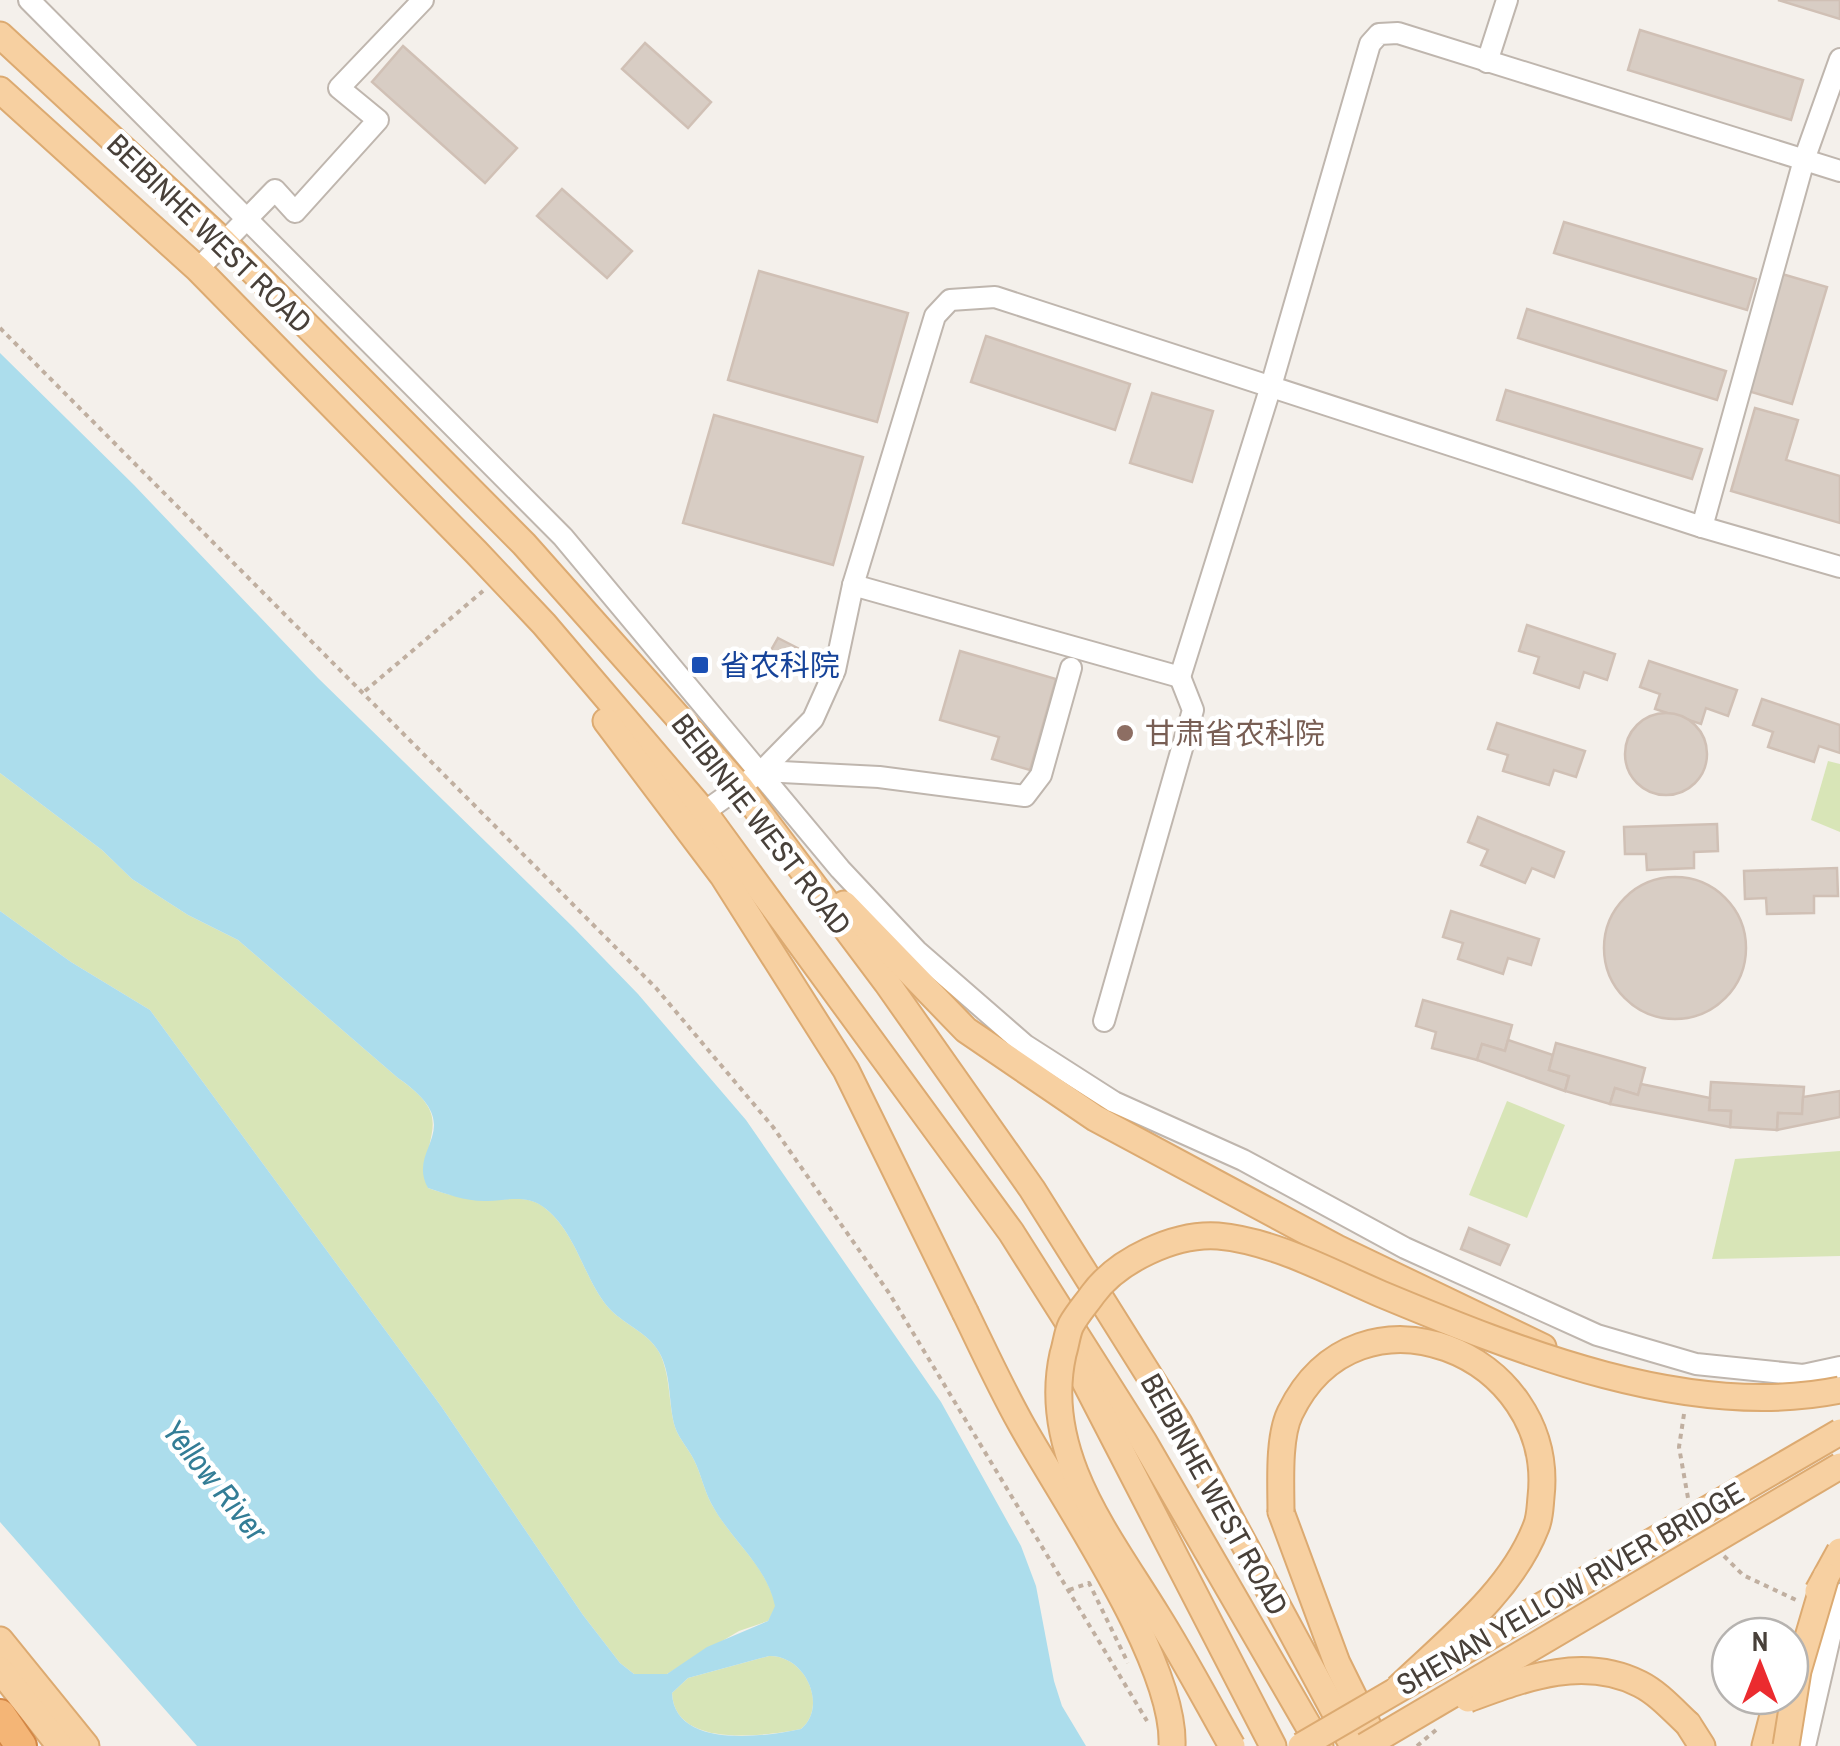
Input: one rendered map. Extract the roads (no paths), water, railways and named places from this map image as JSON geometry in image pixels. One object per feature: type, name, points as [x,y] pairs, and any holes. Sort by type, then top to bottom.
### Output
[{"type":"highway","points":[[0,1715],[21,1746]]},
{"type":"main road","name":"BEIBINHE WEST ROAD","points":[[0,35],[224,242],[524,544],[740,787],[887,983],[1032,1189],[1179,1423],[1353,1746]]},
{"type":"main road","name":"BEIBINHE WEST ROAD","points":[[0,90],[198,270],[500,577],[704,812],[1011,1232],[1144,1442],[1320,1746]]},
{"type":"main road","points":[[544,624],[586,695],[722,876],[846,1070],[1018,1419],[1146,1648],[1167,1700],[1162,1738]]},
{"type":"main road","points":[[776,836],[966,1030],[1095,1118],[1336,1248],[1593,1371]]},
{"type":"main road","points":[[1011,1232],[1104,1423],[1273,1746]]},
{"type":"main road","points":[[1232,1746],[1161,1621],[1083,1496],[1066,1446],[1056,1386],[1070,1327],[1105,1278],[1156,1246],[1216,1236],[1276,1250],[1472,1332],[1593,1371],[1668,1389],[1754,1397],[1840,1390]]},
{"type":"main road","points":[[1378,1746],[1337,1664],[1280,1512],[1288,1416],[1314,1378],[1348,1350],[1386,1338],[1443,1344],[1492,1371],[1528,1415],[1544,1469],[1538,1525],[1510,1574],[1398,1688]]},
{"type":"main road","name":"SHENAN YELLOW RIVER BRIDGE","points":[[1301,1746],[1840,1432]]},
{"type":"main road","name":"SHENAN YELLOW RIVER BRIDGE","points":[[1366,1746],[1417,1731],[1840,1466]]},
{"type":"main road","points":[[1786,1746],[1798,1671],[1833,1585],[1840,1551]]},
{"type":"main road","points":[[1810,1622],[1833,1585]]},
{"type":"main road","points":[[1278,1606],[1337,1664]]},
{"type":"main road","points":[[0,1640],[86,1746]]},
{"type":"main road","points":[[1417,1731],[1538,1674],[1588,1669],[1639,1684],[1688,1724],[1702,1746]]},
{"type":"main road","points":[[0,1670],[60,1746]]},
{"type":"main road","points":[[1764,1746],[1772,1716]]},
{"type":"street","points":[[29,0],[563,537],[840,869],[917,951],[1025,1045],[1114,1102],[1243,1160],[1405,1248],[1597,1335],[1696,1364],[1803,1374],[1840,1368]]},
{"type":"street","points":[[198,270],[274,190],[295,212],[378,120],[340,88],[423,0]]},
{"type":"street","points":[[1487,62],[1507,0]]},
{"type":"street","points":[[1104,1021],[1193,710],[1180,677],[1271,386],[1370,44],[1379,34],[1392,31],[1840,171]]},
{"type":"street","points":[[1702,527],[1804,160],[1840,59]]},
{"type":"street","points":[[704,812],[762,772],[812,718],[835,670],[853,584],[935,316],[950,300],[995,296],[1702,527],[1840,567]]},
{"type":"street","points":[[853,584],[1180,677]]},
{"type":"street","points":[[762,772],[879,777],[1025,796],[1040,774],[1072,668]]},
{"type":"street","points":[[1805,1746],[1833,1585]]},
{"type":"water","name":"Yellow River","points":[[0,353],[134,485],[318,678],[573,927],[638,994],[746,1120],[941,1402],[1021,1546],[1036,1586],[1062,1706],[1086,1746],[197,1746],[0,1522],[0,911],[71,962],[150,1010],[441,1406],[620,1663],[634,1674],[667,1674],[707,1647],[768,1621],[775,1606],[756,1565],[711,1503],[677,1431],[659,1352],[648,1338],[607,1306],[556,1219],[532,1201],[472,1200],[428,1188],[424,1161],[434,1124],[431,1111],[420,1096],[238,940],[188,915],[132,879],[102,850],[0,773]],"holes":[[[769,1656],[782,1658],[803,1673],[809,1684],[813,1708],[801,1729],[762,1735],[720,1735],[687,1722],[676,1710],[672,1693],[688,1678]]]},
{"type":"place","name":"省农科院","points":[[700,665]]},
{"type":"place","name":"甘肃省农科院","points":[[1125,733]]}]
